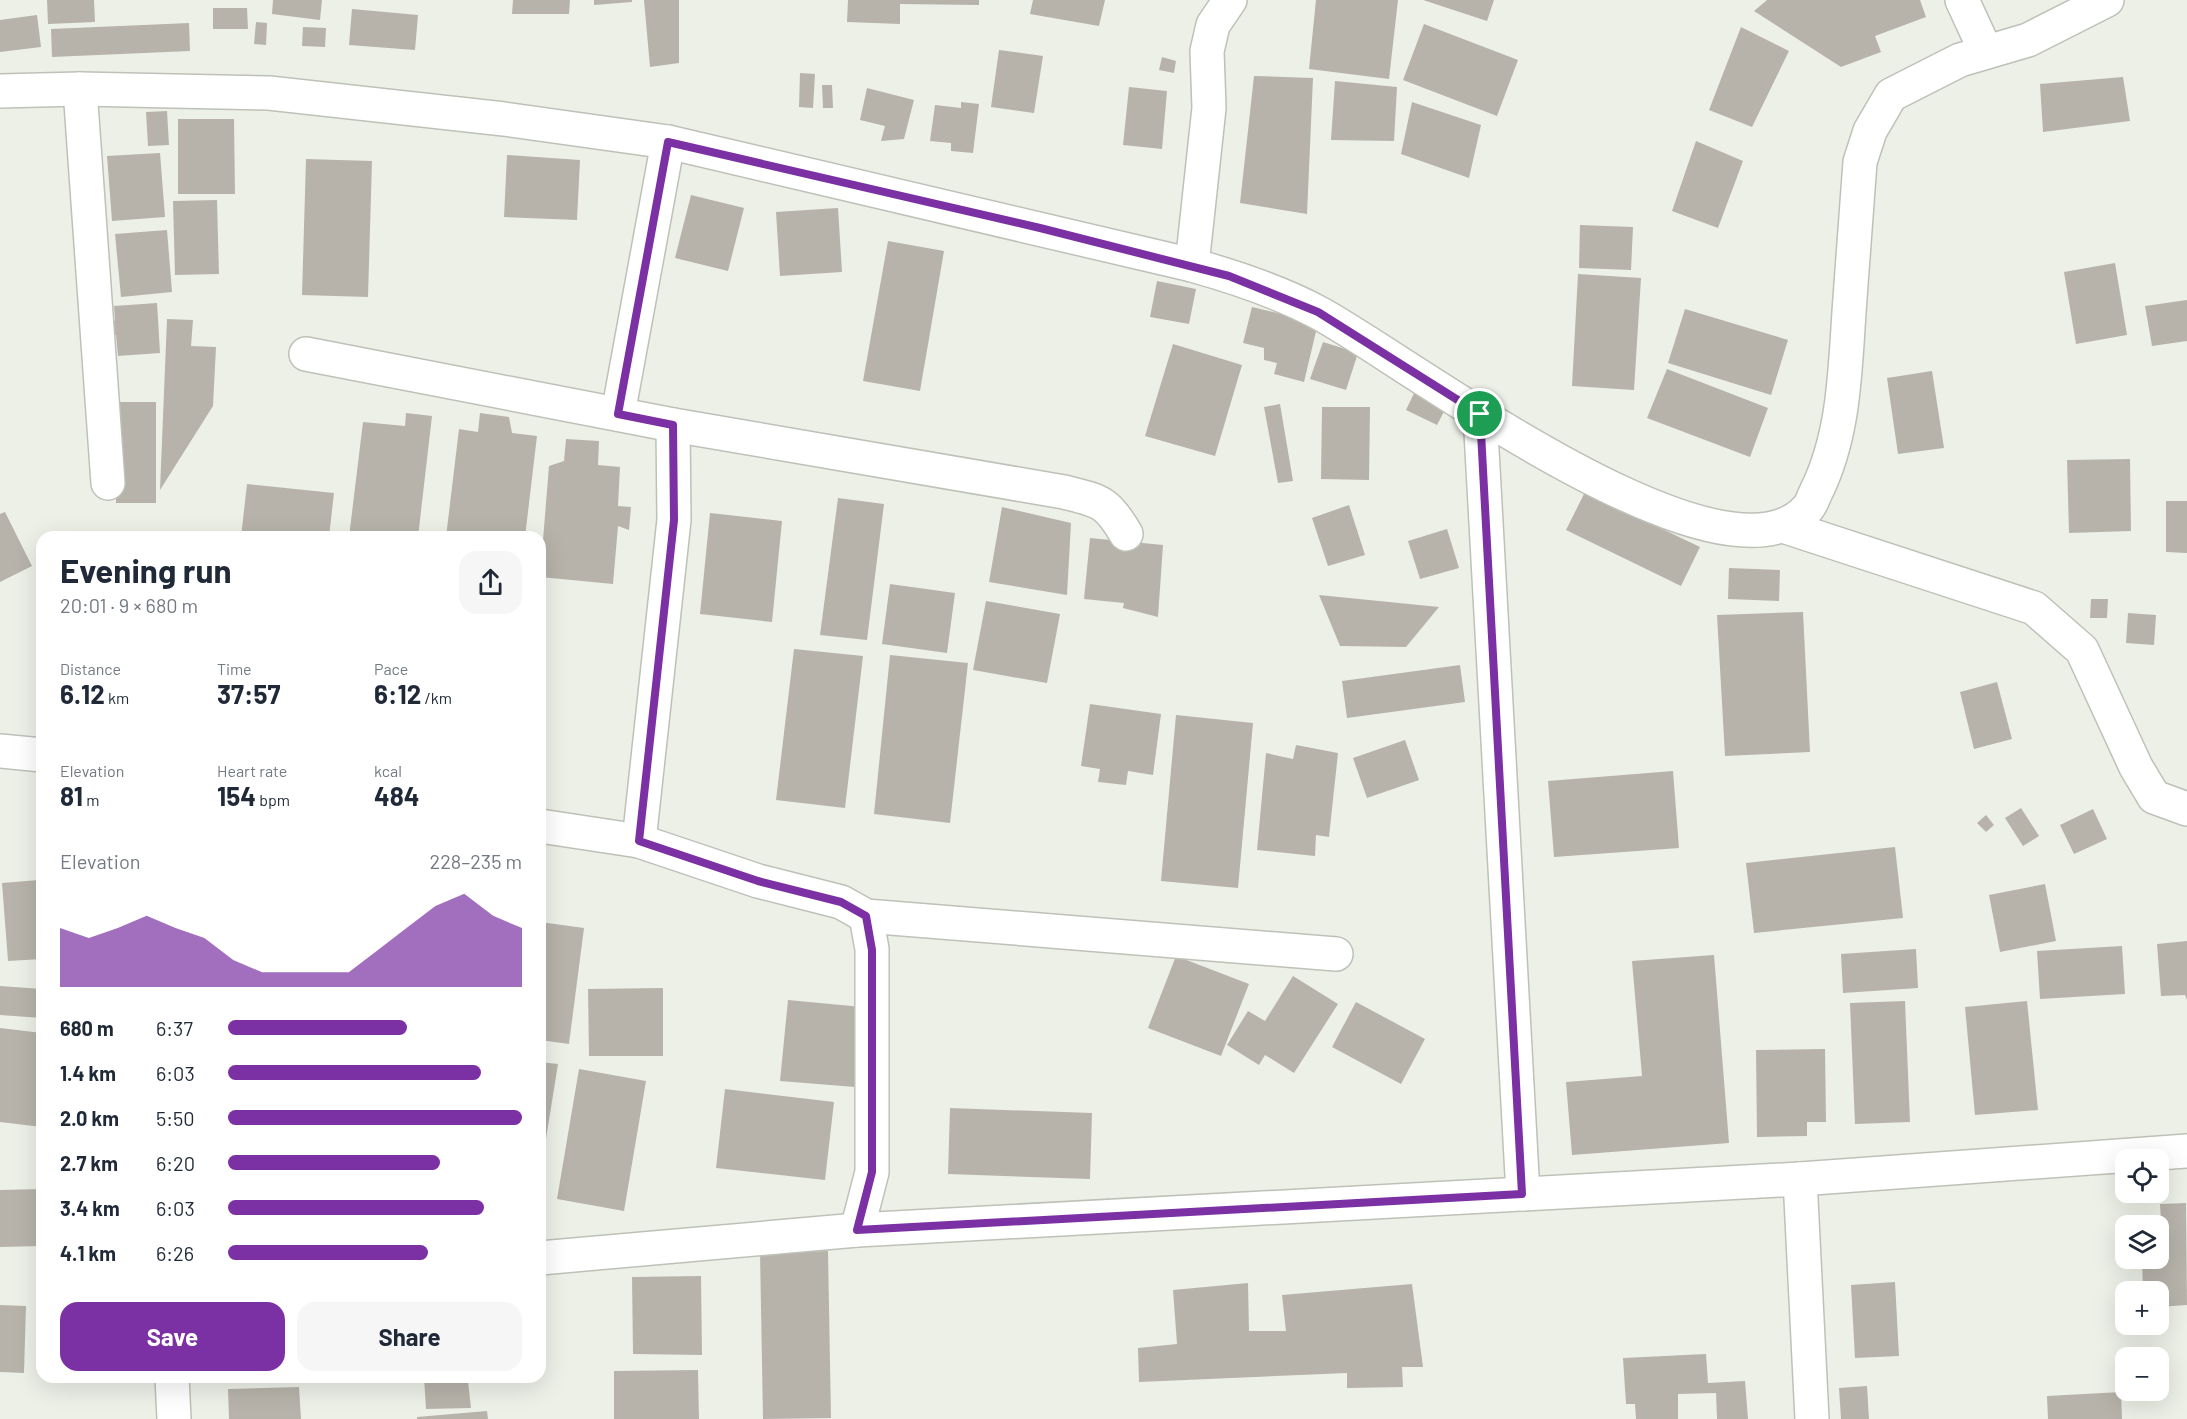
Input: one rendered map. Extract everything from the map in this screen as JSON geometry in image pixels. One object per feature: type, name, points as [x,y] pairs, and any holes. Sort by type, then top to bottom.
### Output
[{"type":"street","points":[[1192,265],[1209,108],[1207,51],[1213,25],[1230,0]]},
{"type":"street","points":[[1962,0],[1986,52]]},
{"type":"street","points":[[0,91],[80,89],[269,93],[504,119],[668,142],[1192,265],[1229,276],[1318,312],[1523,442],[1642,503],[1714,527],[1763,532],[1786,527],[1808,509],[1825,476],[1842,413],[1860,162],[1870,131],[1891,95],[1960,60],[2028,40],[2107,0]]},
{"type":"street","points":[[80,89],[108,483]]},
{"type":"street","points":[[618,414],[668,142]]},
{"type":"street","points":[[306,354],[673,425],[1064,492],[1094,500],[1112,510],[1126,534]]},
{"type":"street","points":[[1480,414],[1522,1194]]},
{"type":"street","points":[[639,841],[674,520],[673,425]]},
{"type":"street","points":[[1786,527],[2034,608],[2082,650],[2136,767],[2154,797],[2187,808]]},
{"type":"street","points":[[0,751],[36,754]]},
{"type":"street","points":[[546,827],[639,841],[758,881],[841,902],[866,916],[1336,954]]},
{"type":"street","points":[[857,1230],[872,1172],[872,950],[866,916]]},
{"type":"street","points":[[546,1257],[857,1230],[1800,1179],[2187,1151]]},
{"type":"street","points":[[1800,1179],[1812,1419]]},
{"type":"street","points":[[172,1383],[174,1419]]},
{"type":"building","points":[[47,0],[94,0],[95,22],[48,24]]},
{"type":"building","points":[[273,0],[322,0],[320,20],[272,14]]},
{"type":"building","points":[[513,0],[570,0],[569,14],[512,14]]},
{"type":"building","points":[[594,0],[632,0],[632,2],[594,5]]},
{"type":"building","points":[[644,0],[679,0],[679,63],[650,67]]},
{"type":"building","points":[[848,0],[979,0],[979,5],[900,4],[900,24],[847,22]]},
{"type":"building","points":[[1033,0],[1105,0],[1099,26],[1030,14]]},
{"type":"building","points":[[1316,0],[1398,0],[1389,79],[1309,69]]},
{"type":"building","points":[[1423,0],[1494,0],[1487,21]]},
{"type":"building","points":[[1767,0],[1920,0],[1926,17],[1875,36],[1881,52],[1841,67],[1754,11]]},
{"type":"building","points":[[213,8],[247,8],[248,29],[213,29]]},
{"type":"building","points":[[352,9],[418,15],[415,50],[349,45]]},
{"type":"building","points":[[37,15],[41,47],[0,52],[0,20]]},
{"type":"building","points":[[256,22],[267,23],[266,45],[254,44]]},
{"type":"building","points":[[189,23],[190,51],[52,57],[51,29]]},
{"type":"building","points":[[1424,24],[1518,60],[1497,116],[1403,80]]},
{"type":"building","points":[[303,27],[326,28],[325,47],[302,46]]},
{"type":"building","points":[[1741,27],[1789,51],[1752,127],[1709,110]]},
{"type":"building","points":[[999,50],[1043,56],[1034,113],[991,107]]},
{"type":"building","points":[[1162,57],[1176,61],[1174,73],[1159,70]]},
{"type":"building","points":[[800,73],[815,74],[813,108],[799,107]]},
{"type":"building","points":[[1254,76],[1313,78],[1307,214],[1240,203]]},
{"type":"building","points":[[2123,77],[2130,121],[2043,132],[2040,84]]},
{"type":"building","points":[[1335,81],[1397,87],[1394,141],[1331,140]]},
{"type":"building","points":[[822,85],[832,85],[833,108],[823,108]]},
{"type":"building","points":[[1129,87],[1167,91],[1162,149],[1123,145]]},
{"type":"building","points":[[867,88],[914,100],[904,139],[881,141],[885,126],[860,120]]},
{"type":"building","points":[[961,102],[979,104],[973,153],[951,151],[951,143],[930,141],[935,105],[961,108]]},
{"type":"building","points":[[1412,102],[1481,125],[1469,178],[1401,154]]},
{"type":"building","points":[[167,111],[169,145],[148,146],[146,112]]},
{"type":"building","points":[[178,119],[234,119],[235,194],[178,194]]},
{"type":"building","points":[[1696,141],[1743,161],[1718,228],[1672,211]]},
{"type":"building","points":[[160,153],[165,217],[112,221],[107,156]]},
{"type":"building","points":[[507,155],[580,160],[577,220],[504,217]]},
{"type":"building","points":[[306,159],[372,161],[368,297],[302,295]]},
{"type":"building","points":[[691,195],[744,208],[728,271],[675,258]]},
{"type":"building","points":[[217,200],[219,274],[175,275],[173,201]]},
{"type":"building","points":[[838,208],[842,272],[780,276],[776,212]]},
{"type":"building","points":[[1580,225],[1633,227],[1631,270],[1579,268]]},
{"type":"building","points":[[167,230],[172,292],[121,297],[115,234]]},
{"type":"building","points":[[888,241],[944,251],[920,391],[863,381]]},
{"type":"building","points":[[2115,263],[2127,335],[2076,344],[2064,272]]},
{"type":"building","points":[[1578,274],[1641,278],[1634,390],[1572,386]]},
{"type":"building","points":[[1157,281],[1196,289],[1189,324],[1150,317]]},
{"type":"building","points":[[2187,300],[2187,341],[2152,346],[2145,306]]},
{"type":"building","points":[[157,303],[160,353],[118,356],[116,335],[111,335],[110,321],[115,321],[114,306]]},
{"type":"building","points":[[1252,307],[1318,323],[1304,382],[1274,374],[1277,363],[1264,360],[1264,348],[1243,343]]},
{"type":"building","points":[[1685,309],[1788,340],[1771,395],[1668,363]]},
{"type":"building","points":[[167,319],[193,320],[191,346],[216,347],[213,406],[160,490]]},
{"type":"building","points":[[1323,342],[1358,353],[1346,390],[1310,379]]},
{"type":"building","points":[[1173,344],[1242,365],[1215,456],[1145,436]]},
{"type":"building","points":[[1667,369],[1768,408],[1750,457],[1647,418]]},
{"type":"building","points":[[1932,371],[1944,448],[1898,454],[1887,378]]},
{"type":"building","points":[[1417,387],[1449,402],[1437,425],[1406,410]]},
{"type":"building","points":[[116,402],[156,402],[156,503],[116,503]]},
{"type":"building","points":[[1280,404],[1293,481],[1278,483],[1264,407]]},
{"type":"building","points":[[1322,407],[1370,407],[1369,480],[1321,479]]},
{"type":"building","points":[[406,413],[432,416],[419,531],[350,531],[363,422],[405,426]]},
{"type":"building","points":[[480,413],[509,417],[512,433],[537,436],[526,531],[447,531],[459,429],[478,432]]},
{"type":"building","points":[[566,439],[599,441],[598,465],[620,467],[618,506],[631,507],[629,530],[618,526],[613,584],[546,578],[546,531],[544,531],[549,466],[564,461]]},
{"type":"building","points":[[2130,459],[2131,531],[2069,533],[2067,460]]},
{"type":"building","points":[[247,484],[334,493],[330,531],[242,531]]},
{"type":"building","points":[[1585,492],[1700,547],[1681,586],[1566,530]]},
{"type":"building","points":[[838,498],[884,504],[867,640],[820,635]]},
{"type":"building","points":[[2166,501],[2187,501],[2187,553],[2166,552]]},
{"type":"building","points":[[1349,505],[1365,555],[1328,566],[1312,518]]},
{"type":"building","points":[[1002,507],[1071,523],[1067,595],[989,582]]},
{"type":"building","points":[[5,512],[32,566],[0,582],[0,514]]},
{"type":"building","points":[[710,513],[782,521],[772,622],[700,614]]},
{"type":"building","points":[[1447,529],[1459,568],[1420,579],[1408,541]]},
{"type":"building","points":[[1090,538],[1163,545],[1158,617],[1123,608],[1124,603],[1084,599]]},
{"type":"building","points":[[1729,568],[1780,570],[1779,601],[1728,599]]},
{"type":"building","points":[[890,584],[955,593],[947,653],[882,644]]},
{"type":"building","points":[[1319,595],[1439,607],[1406,647],[1340,646]]},
{"type":"building","points":[[2091,599],[2108,599],[2107,618],[2090,618]]},
{"type":"building","points":[[986,601],[1060,614],[1047,683],[973,670]]},
{"type":"building","points":[[1803,612],[1810,752],[1725,756],[1717,615]]},
{"type":"building","points":[[2128,613],[2156,615],[2154,645],[2126,643]]},
{"type":"building","points":[[794,649],[863,656],[845,808],[776,800]]},
{"type":"building","points":[[890,655],[968,663],[950,823],[874,814]]},
{"type":"building","points":[[1460,665],[1465,702],[1347,718],[1342,681]]},
{"type":"building","points":[[1997,682],[2012,739],[1974,749],[1960,692]]},
{"type":"building","points":[[1090,704],[1161,714],[1153,775],[1128,771],[1126,785],[1098,782],[1100,769],[1081,766]]},
{"type":"building","points":[[1176,715],[1253,723],[1238,888],[1161,881]]},
{"type":"building","points":[[1405,740],[1419,780],[1367,798],[1353,758]]},
{"type":"building","points":[[1296,745],[1338,753],[1329,837],[1316,835],[1315,856],[1257,850],[1266,753],[1293,759]]},
{"type":"building","points":[[1673,771],[1679,848],[1554,857],[1548,781]]},
{"type":"building","points":[[2021,808],[2039,836],[2023,846],[2005,818]]},
{"type":"building","points":[[2093,809],[2107,839],[2074,854],[2060,825]]},
{"type":"building","points":[[1986,815],[1994,825],[1986,832],[1977,823]]},
{"type":"building","points":[[1895,847],[1903,918],[1754,933],[1746,863]]},
{"type":"building","points":[[36,880],[36,959],[8,961],[2,883]]},
{"type":"building","points":[[2045,884],[2056,941],[2000,952],[1989,895]]},
{"type":"building","points":[[546,923],[584,928],[569,1044],[546,1041]]},
{"type":"building","points":[[2187,941],[2187,1000],[2185,995],[2161,996],[2157,944]]},
{"type":"building","points":[[2122,946],[2125,994],[2040,999],[2037,951]]},
{"type":"building","points":[[1916,949],[1918,988],[1843,993],[1841,954]]},
{"type":"building","points":[[1714,955],[1729,1143],[1572,1155],[1566,1082],[1642,1076],[1632,961]]},
{"type":"building","points":[[1176,956],[1249,984],[1221,1056],[1148,1028]]},
{"type":"building","points":[[1293,976],[1338,1004],[1294,1073],[1265,1055],[1259,1065],[1227,1045],[1248,1011],[1265,1021]]},
{"type":"building","points":[[0,986],[36,989],[36,1018],[0,1015]]},
{"type":"building","points":[[663,988],[663,1056],[589,1056],[588,989]]},
{"type":"building","points":[[788,1000],[862,1007],[855,1087],[780,1081]]},
{"type":"building","points":[[1905,1001],[1910,1122],[1855,1124],[1850,1003]]},
{"type":"building","points":[[2027,1001],[2038,1110],[1975,1115],[1965,1007]]},
{"type":"building","points":[[1356,1002],[1425,1039],[1401,1084],[1332,1047]]},
{"type":"building","points":[[0,1028],[36,1032],[36,1126],[0,1122]]},
{"type":"building","points":[[1825,1049],[1826,1122],[1807,1122],[1807,1136],[1757,1137],[1756,1050]]},
{"type":"building","points":[[546,1063],[558,1064],[546,1139]]},
{"type":"building","points":[[579,1069],[646,1081],[624,1211],[557,1199]]},
{"type":"building","points":[[725,1089],[834,1102],[825,1180],[716,1168]]},
{"type":"building","points":[[950,1108],[1092,1113],[1090,1179],[948,1174]]},
{"type":"building","points":[[36,1189],[36,1246],[0,1247],[0,1190]]},
{"type":"building","points":[[2186,1203],[2187,1305],[2169,1306],[2169,1281],[2143,1281],[2142,1269],[2169,1269],[2169,1215],[2161,1215],[2160,1204]]},
{"type":"building","points":[[828,1251],[831,1418],[763,1419],[760,1252]]},
{"type":"building","points":[[701,1276],[702,1355],[633,1354],[632,1277]]},
{"type":"building","points":[[1895,1282],[1899,1356],[1855,1358],[1851,1285]]},
{"type":"building","points":[[1248,1283],[1249,1331],[1286,1331],[1282,1295],[1412,1284],[1423,1367],[1402,1367],[1403,1387],[1347,1388],[1347,1373],[1139,1382],[1138,1348],[1177,1344],[1173,1290]]},
{"type":"building","points":[[0,1305],[26,1306],[24,1373],[0,1372]]},
{"type":"building","points":[[1706,1354],[1708,1383],[1745,1381],[1748,1419],[1717,1419],[1716,1393],[1678,1394],[1678,1419],[1636,1419],[1635,1404],[1626,1404],[1623,1358]]},
{"type":"building","points":[[698,1370],[699,1419],[614,1419],[614,1371]]},
{"type":"building","points":[[424,1383],[468,1383],[471,1408],[426,1409]]},
{"type":"building","points":[[1867,1386],[1869,1419],[1841,1419],[1839,1388]]},
{"type":"building","points":[[299,1387],[301,1419],[229,1419],[228,1389]]},
{"type":"building","points":[[2115,1392],[2115,1401],[2121,1401],[2122,1419],[2048,1419],[2047,1396]]},
{"type":"building","points":[[487,1411],[488,1419],[417,1419],[417,1417]]},
{"type":"route","points":[[668,142],[1040,228],[1229,276],[1318,312],[1395,358],[1480,414],[1522,1194],[857,1230],[872,1172],[872,950],[866,916],[841,902],[758,881],[639,841],[674,520],[673,425],[618,414],[668,142]]}]
